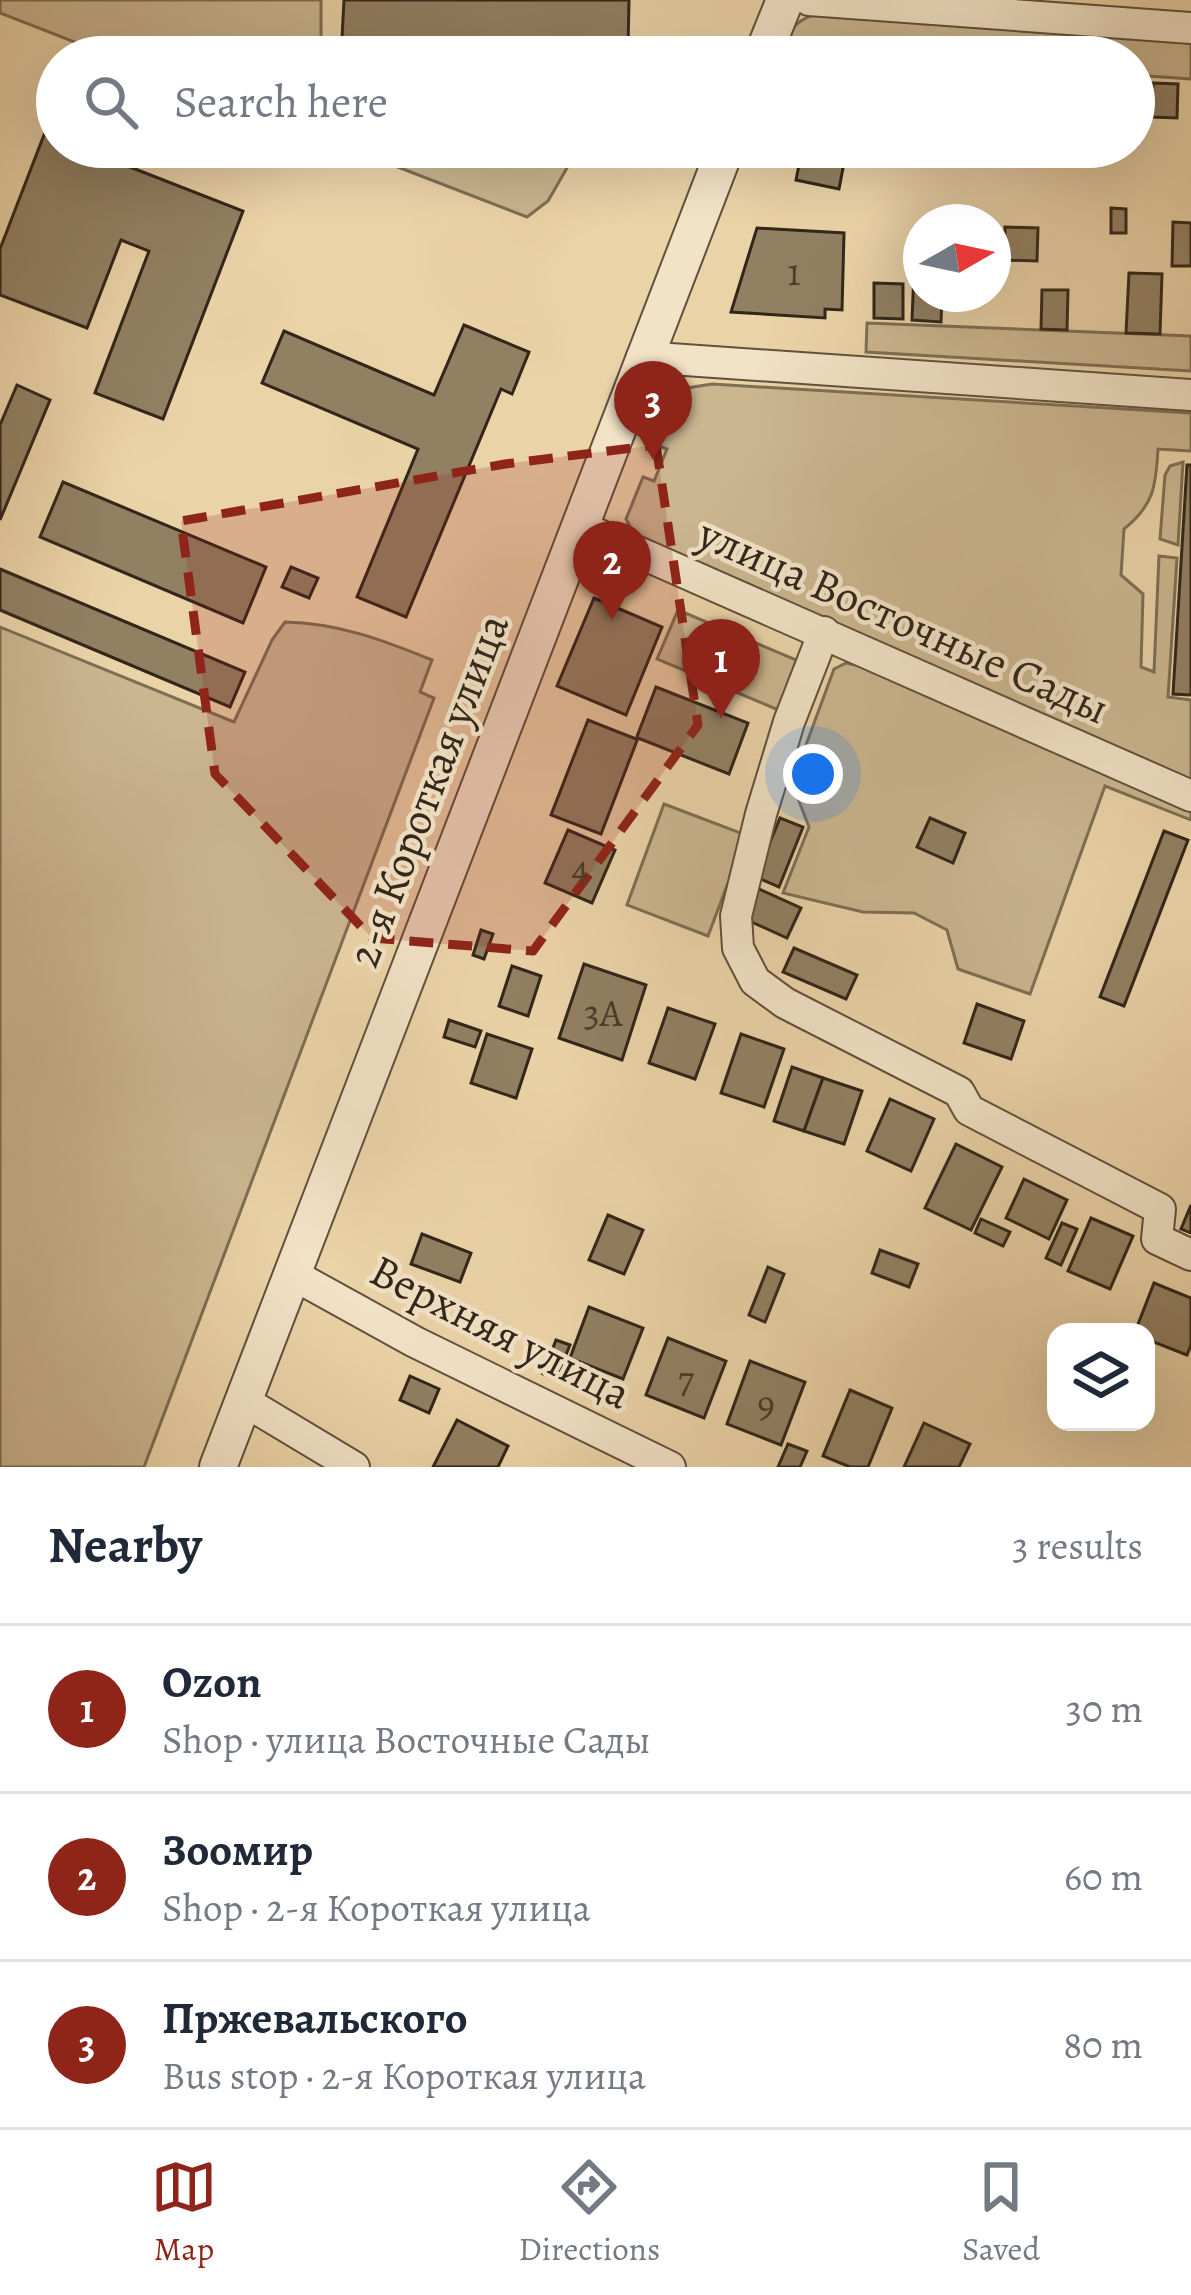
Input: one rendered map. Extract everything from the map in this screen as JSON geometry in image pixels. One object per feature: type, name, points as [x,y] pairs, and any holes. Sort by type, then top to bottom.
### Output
[{"type":"street","points":[[770,36],[784,0]]},
{"type":"street","points":[[809,0],[1191,28]]},
{"type":"street","name":"2-я Короткая улица","points":[[218,1467],[718,168]]},
{"type":"street","points":[[642,357],[1191,395]]},
{"type":"street","name":"улица Восточные Сады","points":[[580,526],[1191,796]]},
{"type":"street","points":[[824,632],[760,814],[736,916],[738,948],[755,981],[785,1003],[958,1092],[969,1110],[1160,1209],[1157,1239],[1191,1255]]},
{"type":"street","name":"Верхняя улица","points":[[292,1274],[415,1342],[670,1467]]},
{"type":"street","points":[[244,1401],[353,1467]]},
{"type":"highlighted area","points":[[656,445],[698,725],[533,951],[372,938],[215,774],[181,521],[505,464]]},
{"type":"shaded area","points":[[0,0],[321,0],[321,36],[59,36],[0,13]]},
{"type":"shaded area","points":[[825,12],[1191,38],[1191,79],[1155,76],[1155,36],[788,36],[807,17]]},
{"type":"shaded area","points":[[400,168],[567,168],[548,201],[527,217]]},
{"type":"shaded area","points":[[867,323],[1191,336],[1191,371],[866,352]]},
{"type":"shaded area","points":[[712,384],[1191,413],[1191,451],[1158,449],[1152,494],[1124,529],[1121,575],[1143,594],[1141,667],[1154,672],[1159,556],[1177,558],[1168,697],[1191,700],[1191,780],[634,534],[626,519],[643,477],[654,481],[667,449],[656,445],[668,414],[687,388]]},
{"type":"shaded area","points":[[1183,462],[1178,545],[1160,539],[1165,475],[1170,466]]},
{"type":"shaded area","points":[[678,610],[801,662],[781,711],[657,659]]},
{"type":"shaded area","points":[[285,622],[342,629],[432,660],[420,692],[434,698],[144,1467],[0,1467],[0,627],[234,722]]},
{"type":"shaded area","points":[[846,663],[869,668],[1191,804],[1191,820],[1105,786],[1030,994],[958,969],[947,930],[914,913],[863,912],[783,893],[809,827],[795,791],[806,745],[834,669]]},
{"type":"shaded area","points":[[664,804],[746,835],[708,936],[627,905]]},
{"type":"building","points":[[344,0],[629,0],[628,36],[342,36]]},
{"type":"building","points":[[1155,83],[1178,84],[1177,118],[1155,117]]},
{"type":"building","points":[[36,156],[36,168],[133,168],[243,211],[163,419],[95,393],[149,251],[121,240],[87,328],[0,295],[0,249]]},
{"type":"building","points":[[798,168],[843,168],[839,189],[796,180]]},
{"type":"building","points":[[1111,208],[1126,209],[1126,233],[1111,233]]},
{"type":"building","points":[[1173,222],[1191,223],[1191,266],[1172,266]]},
{"type":"building","points":[[1011,227],[1038,228],[1037,261],[1011,260]]},
{"type":"building","points":[[757,228],[844,233],[842,310],[825,309],[825,318],[731,312]]},
{"type":"building","points":[[1129,273],[1162,274],[1160,334],[1126,333]]},
{"type":"building","points":[[874,283],[903,284],[903,319],[874,318]]},
{"type":"building","points":[[1042,290],[1068,290],[1067,330],[1041,329]]},
{"type":"building","points":[[912,312],[941,312],[941,322],[912,320]]},
{"type":"building","points":[[464,325],[529,352],[512,394],[501,389],[406,617],[357,597],[418,449],[262,383],[284,331],[434,395]]},
{"type":"building","points":[[17,385],[50,400],[0,520],[0,425]]},
{"type":"building","points":[[1187,465],[1191,465],[1191,695],[1173,694]]},
{"type":"building","points":[[63,482],[266,567],[243,623],[40,537]]},
{"type":"building","points":[[291,567],[318,578],[309,598],[282,587]]},
{"type":"building","points":[[0,569],[245,672],[230,707],[0,610]]},
{"type":"building","points":[[594,598],[662,627],[626,715],[557,686]]},
{"type":"building","points":[[656,687],[748,723],[729,774],[638,738],[601,834],[551,815],[588,720],[636,739]]},
{"type":"building","points":[[780,818],[803,827],[779,887],[756,877]]},
{"type":"building","points":[[930,818],[965,833],[953,863],[917,847]]},
{"type":"building","points":[[568,830],[615,850],[592,903],[545,883]]},
{"type":"building","points":[[1164,831],[1188,840],[1124,1006],[1100,997]]},
{"type":"building","points":[[759,889],[801,908],[787,938],[745,919]]},
{"type":"building","points":[[481,930],[493,934],[484,959],[473,955]]},
{"type":"building","points":[[794,948],[857,975],[846,999],[783,972]]},
{"type":"building","points":[[584,964],[646,985],[622,1060],[559,1038]]},
{"type":"building","points":[[512,966],[541,976],[528,1016],[499,1006]]},
{"type":"building","points":[[977,1004],[1024,1021],[1011,1059],[964,1043]]},
{"type":"building","points":[[668,1008],[715,1024],[695,1079],[649,1063]]},
{"type":"building","points":[[449,1020],[481,1031],[475,1047],[444,1037]]},
{"type":"building","points":[[487,1034],[532,1049],[516,1098],[471,1083]]},
{"type":"building","points":[[741,1034],[784,1049],[764,1107],[721,1093]]},
{"type":"building","points":[[792,1067],[823,1078],[804,1131],[774,1121]]},
{"type":"building","points":[[823,1078],[862,1091],[844,1144],[804,1131]]},
{"type":"building","points":[[890,1099],[934,1119],[911,1171],[867,1151]]},
{"type":"building","points":[[956,1144],[1002,1167],[971,1230],[925,1208]]},
{"type":"building","points":[[1024,1179],[1067,1200],[1049,1239],[1006,1218]]},
{"type":"building","points":[[1191,1205],[1191,1233],[1181,1229]]},
{"type":"building","points":[[608,1215],[643,1230],[624,1274],[589,1260]]},
{"type":"building","points":[[1091,1218],[1133,1236],[1110,1289],[1068,1271]]},
{"type":"building","points":[[981,1219],[1010,1232],[1003,1246],[975,1233]]},
{"type":"building","points":[[1062,1223],[1077,1229],[1061,1265],[1046,1258]]},
{"type":"building","points":[[422,1234],[471,1253],[460,1282],[411,1264]]},
{"type":"building","points":[[880,1250],[918,1264],[909,1287],[872,1273]]},
{"type":"building","points":[[768,1267],[784,1274],[765,1322],[749,1315]]},
{"type":"building","points":[[1154,1283],[1191,1298],[1187,1355],[1155,1343],[1155,1323],[1138,1323]]},
{"type":"building","points":[[589,1307],[643,1328],[623,1379],[570,1358]]},
{"type":"building","points":[[668,1338],[726,1361],[704,1418],[646,1395]]},
{"type":"building","points":[[556,1340],[570,1345],[556,1379],[543,1374]]},
{"type":"building","points":[[750,1361],[805,1382],[781,1445],[727,1424]]},
{"type":"building","points":[[410,1376],[439,1389],[429,1413],[400,1400]]},
{"type":"building","points":[[850,1390],[892,1408],[868,1467],[850,1467],[823,1456]]},
{"type":"building","points":[[457,1420],[508,1446],[498,1467],[433,1467]]},
{"type":"building","points":[[924,1423],[970,1444],[959,1467],[904,1467]]},
{"type":"building","points":[[788,1444],[807,1451],[800,1467],[778,1467]]},
{"type":"place","name":"Пржевальского","points":[[653,460]]},
{"type":"place","name":"Зоомир","points":[[612,620]]},
{"type":"place","name":"Ozon","points":[[721,718]]}]
